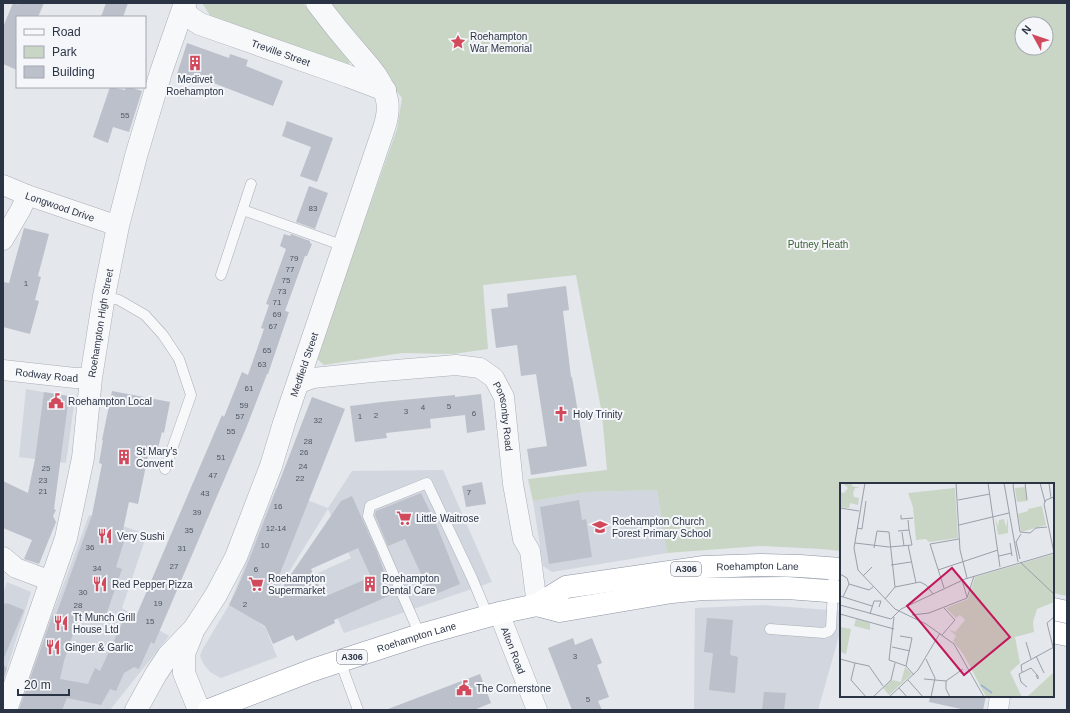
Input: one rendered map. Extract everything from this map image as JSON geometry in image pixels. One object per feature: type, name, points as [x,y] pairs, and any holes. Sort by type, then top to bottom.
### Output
[{"type":"highway","name":"Roehampton Lane","points":[[209,710],[340,661],[493,615],[536,605],[566,587],[704,567],[760,564],[838,569]]},
{"type":"highway","name":"Roehampton Lane","points":[[536,605],[560,611],[672,592],[703,589],[787,588],[837,592]]},
{"type":"highway","points":[[1054,609],[1067,612]]},
{"type":"highway","points":[[1054,632],[1067,635]]},
{"type":"street","name":"Medfield Street","points":[[136,710],[168,656],[194,629],[216,595],[236,557],[271,466],[284,423],[299,383],[387,117],[388,101],[384,90],[374,73],[317,3]]},
{"type":"street","name":"Treville Street","points":[[184,5],[188,16],[200,24],[384,90]]},
{"type":"street","name":"Roehampton High Street","points":[[6,710],[66,538],[73,511],[83,458],[91,378],[104,296],[118,226],[136,156],[161,72],[184,5]]},
{"type":"street","name":"Longwood Drive","points":[[3,185],[27,195],[118,226]]},
{"type":"street","points":[[3,240],[21,209],[27,195]]},
{"type":"street","name":"Ponsonby Road","points":[[299,383],[313,378],[386,370],[456,365],[480,368],[494,378],[504,397],[513,484],[523,539],[530,551],[536,605]]},
{"type":"street","name":"Rodway Road","points":[[3,370],[75,378],[91,378]]},
{"type":"street","points":[[3,557],[16,568],[51,581]]},
{"type":"street","name":"Alton Road","points":[[493,615],[536,710]]},
{"type":"street","name":"Medfield Street","points":[[194,629],[184,654],[184,674],[199,710]]},
{"type":"street","points":[[998,710],[1000,697]]},
{"type":"lane","points":[[222,275],[251,184]]},
{"type":"lane","points":[[243,210],[344,246]]},
{"type":"lane","points":[[104,296],[119,300],[145,315],[163,335],[179,359],[191,394],[165,469]]},
{"type":"lane","points":[[420,636],[368,516],[370,506],[427,483],[472,578],[493,615]]},
{"type":"lane","points":[[770,629],[824,633],[829,631],[831,628],[837,592],[838,569]]},
{"type":"lane","points":[[340,661],[358,710]]},
{"type":"shaded area","points":[[26,389],[75,398],[66,463],[19,457]]},
{"type":"shaded area","points":[[443,470],[492,582],[344,633],[318,573],[351,558],[328,509],[258,622],[265,627],[277,657],[221,678],[210,672],[200,656],[202,650],[229,605],[276,488],[328,508],[352,471]]},
{"type":"shaded area","name":"Roehampton Church Forest Primary School","points":[[657,490],[667,553],[552,572],[543,566],[533,501],[585,492]]},
{"type":"shaded area","points":[[89,515],[147,534],[122,608],[169,636],[110,710],[15,710],[66,578]]},
{"type":"shaded area","points":[[7,582],[31,592],[3,681],[3,594]]},
{"type":"shaded area","points":[[763,605],[840,611],[840,633],[818,710],[694,710],[695,608]]},
{"type":"green space","points":[[202,3],[303,3],[341,44],[351,59],[348,66],[211,17]]},
{"type":"green space","name":"Putney Heath","points":[[326,3],[1067,3],[1067,596],[1054,593],[1054,483],[840,483],[840,551],[760,546],[667,553],[657,490],[585,492],[533,501],[528,479],[607,470],[602,414],[576,275],[483,285],[488,349],[453,354],[402,353],[324,365],[316,358],[397,129],[402,98]]},
{"type":"building","points":[[13,3],[17,3],[17,6],[18,3],[44,3],[38,16],[16,16],[16,70],[3,64],[3,27]]},
{"type":"building","points":[[106,3],[128,3],[123,16],[101,16]]},
{"type":"building","points":[[187,43],[229,58],[230,54],[248,60],[246,66],[283,81],[273,106],[211,82],[210,85],[177,74]]},
{"type":"building","points":[[110,88],[125,90],[126,88],[133,88],[142,91],[129,132],[113,127],[108,143],[93,137]]},
{"type":"building","points":[[287,121],[333,138],[317,182],[300,176],[311,147],[282,136]]},
{"type":"building","points":[[309,186],[328,193],[315,229],[296,222]]},
{"type":"building","points":[[24,228],[49,234],[38,276],[41,277],[35,300],[39,301],[30,334],[3,327],[3,282],[9,283]]},
{"type":"building","points":[[284,234],[290,236],[291,234],[310,241],[312,244],[307,256],[305,256],[285,311],[289,312],[268,374],[154,644],[151,642],[139,669],[134,667],[124,673],[116,691],[110,689],[101,705],[67,698],[62,710],[19,710],[53,614],[56,615],[92,515],[102,464],[99,463],[102,440],[112,391],[170,402],[164,433],[162,432],[157,452],[149,451],[138,504],[129,502],[123,530],[127,532],[116,567],[122,569],[105,618],[95,613],[93,618],[80,613],[64,661],[60,679],[88,684],[95,668],[100,671],[125,617],[134,621],[222,415],[224,417],[242,372],[248,375],[264,329],[261,328],[269,305],[266,304],[286,249],[280,246]]},
{"type":"building","points":[[566,286],[569,310],[563,311],[571,377],[587,466],[531,475],[527,449],[547,446],[536,374],[521,376],[517,345],[496,348],[491,309],[508,307],[507,294]]},
{"type":"building","points":[[44,392],[69,396],[54,509],[56,510],[53,516],[56,522],[39,564],[24,559],[32,540],[3,528],[3,481],[28,493],[35,459]]},
{"type":"building","points":[[481,394],[485,430],[467,433],[465,415],[430,419],[431,428],[386,433],[387,438],[355,442],[350,406],[455,395],[455,397]]},
{"type":"building","points":[[312,397],[345,409],[275,586],[281,589],[341,501],[352,496],[377,552],[384,571],[381,572],[391,595],[334,620],[335,623],[296,641],[293,635],[273,644],[265,626],[229,605],[249,560]],"holes":[[[358,548],[371,577],[324,597],[311,569]]]},
{"type":"building","points":[[482,482],[486,504],[466,507],[462,486]]},
{"type":"building","points":[[421,493],[436,524],[460,584],[431,596],[405,539],[388,546],[375,515],[376,511]]},
{"type":"building","points":[[579,500],[582,520],[586,519],[592,557],[549,564],[540,507]]},
{"type":"building","points":[[3,603],[7,603],[24,610],[3,660]]},
{"type":"building","points":[[707,618],[733,620],[730,655],[738,657],[735,693],[709,690],[713,653],[704,652]]},
{"type":"building","points":[[573,638],[575,645],[592,638],[602,663],[597,665],[609,697],[598,701],[602,710],[572,710],[548,648]]},
{"type":"building","points":[[3,665],[7,668],[3,681]]},
{"type":"building","name":"The Cornerstone","points":[[480,674],[491,703],[474,710],[388,709]]},
{"type":"building","points":[[764,692],[786,693],[784,710],[762,710]]},
{"type":"building","points":[[930,697],[986,697],[983,710],[966,710],[929,702]]},
{"type":"place","name":"Roehampton War Memorial","points":[[458,42]]},
{"type":"place","name":"Medivet Roehampton","points":[[195,63]]},
{"type":"place","name":"Roehampton Local","points":[[56,401]]},
{"type":"place","name":"Holy Trinity","points":[[561,414]]},
{"type":"place","name":"St Mary's Convent","points":[[124,457]]},
{"type":"place","name":"Little Waitrose","points":[[404,518]]},
{"type":"place","name":"Roehampton Church Forest Primary School","points":[[600,527]]},
{"type":"place","name":"Very Sushi","points":[[105,536]]},
{"type":"place","name":"Red Pepper Pizza","points":[[100,584]]},
{"type":"place","name":"Roehampton Supermarket","points":[[256,584]]},
{"type":"place","name":"Roehampton Dental Care","points":[[370,584]]},
{"type":"place","name":"Tt Munch Grill House Ltd","points":[[61,623]]},
{"type":"place","name":"Ginger & Garlic","points":[[53,647]]},
{"type":"place","name":"The Cornerstone","points":[[464,688]]}]
